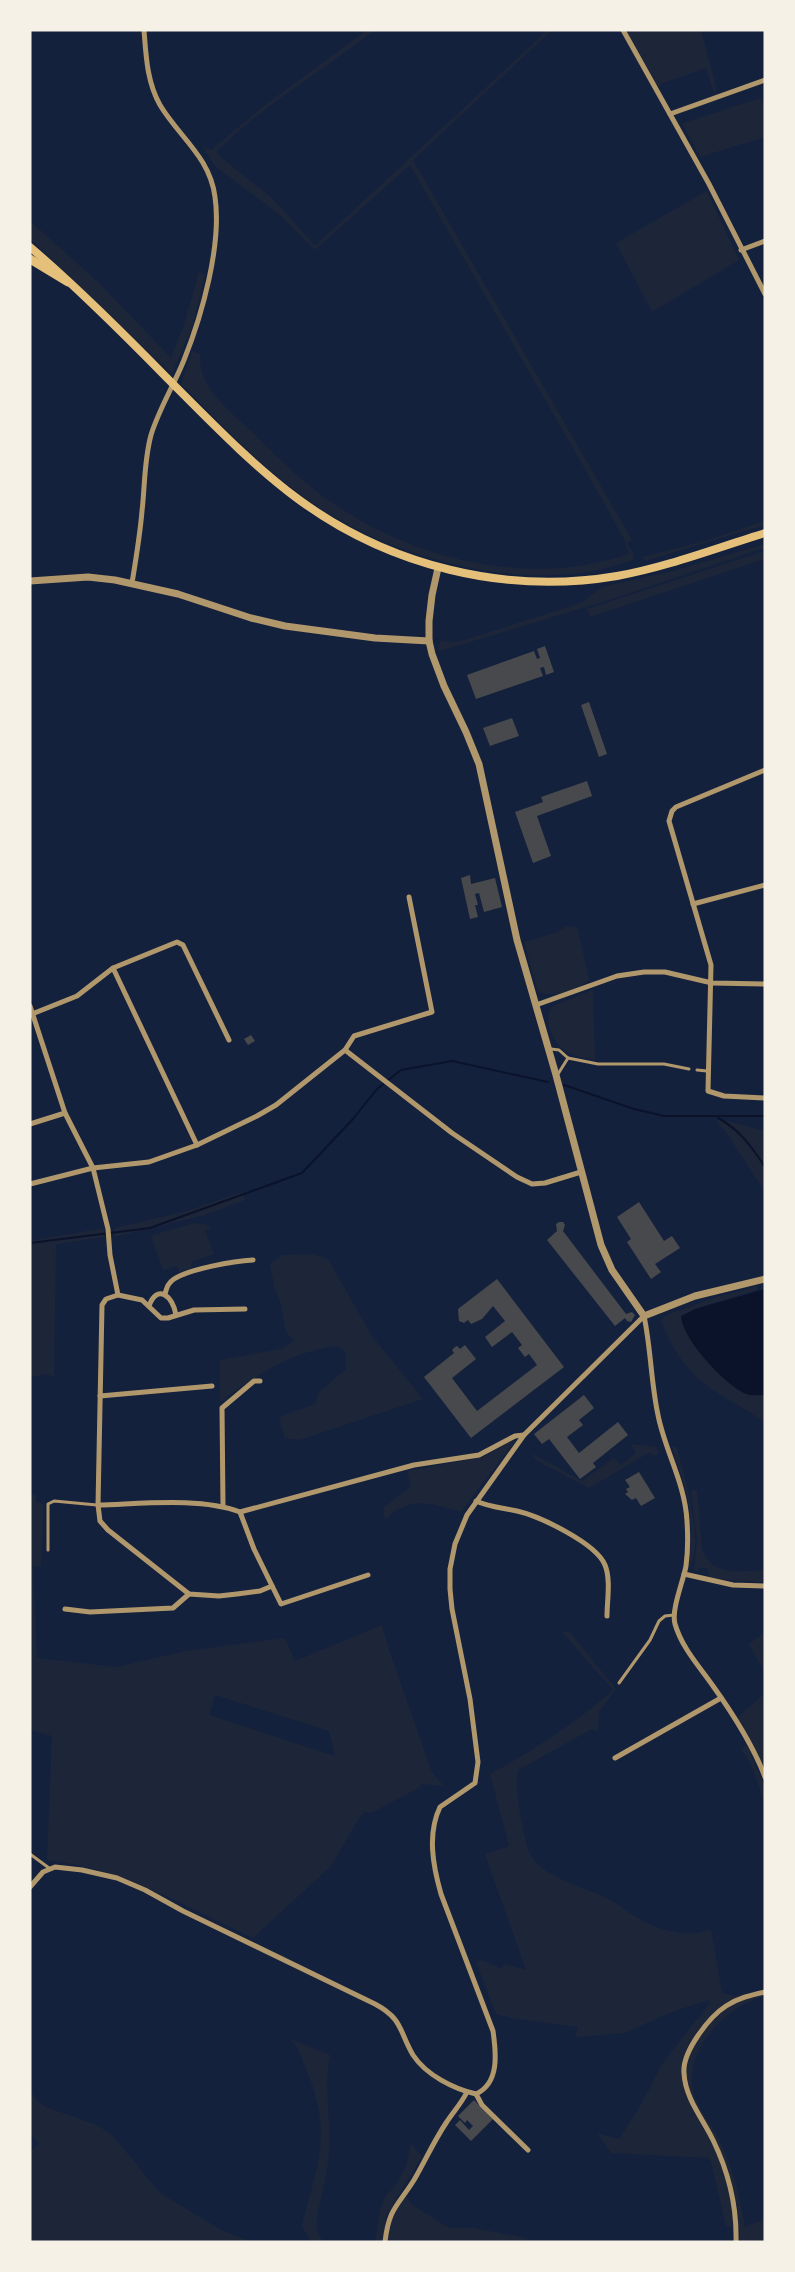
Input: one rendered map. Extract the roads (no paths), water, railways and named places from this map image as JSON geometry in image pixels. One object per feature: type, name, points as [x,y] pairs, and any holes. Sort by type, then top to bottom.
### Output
[{"type":"highway","points":[[30,259],[68,282]]},
{"type":"main road","points":[[30,247],[233,444],[298,499],[332,522],[394,553],[438,568],[508,580],[596,579],[642,570],[765,533]]},
{"type":"street","points":[[132,583],[147,455],[152,432],[184,361],[201,313],[216,223],[215,198],[205,164],[168,117],[154,91],[146,57],[144,30]]},
{"type":"street","points":[[623,30],[714,192],[765,294]]},
{"type":"street","points":[[670,114],[765,80]]},
{"type":"street","points":[[741,250],[765,242]]},
{"type":"street","points":[[438,568],[430,608],[429,641],[439,674],[478,764],[510,912],[581,1172],[609,1265],[644,1316],[651,1351],[658,1419],[683,1491],[686,1509],[688,1542],[684,1574],[674,1615],[675,1624],[684,1647],[721,1698],[750,1744],[765,1777]]},
{"type":"street","points":[[30,581],[88,577],[132,583],[178,594],[251,618],[285,626],[375,638],[429,641]]},
{"type":"street","points":[[765,770],[682,804],[672,811],[669,821],[669,828],[711,965],[707,1087],[712,1093],[765,1098]]},
{"type":"street","points":[[693,904],[765,885]]},
{"type":"street","points":[[30,1184],[93,1168],[149,1162],[197,1145],[276,1105],[345,1050],[354,1036],[432,1012],[409,897]]},
{"type":"street","points":[[32,1014],[77,996],[113,968],[175,942],[180,943],[229,1040]]},
{"type":"street","points":[[113,968],[197,1145]]},
{"type":"street","points":[[536,1005],[618,976],[644,972],[665,972],[712,983],[765,984]]},
{"type":"street","points":[[30,1006],[65,1113],[93,1168],[108,1229],[118,1295]]},
{"type":"street","points":[[345,1050],[452,1133],[532,1184],[552,1181],[581,1172]]},
{"type":"street","points":[[30,1124],[65,1113]]},
{"type":"street","points":[[165,1294],[167,1286],[173,1279],[182,1275],[253,1260]]},
{"type":"street","points":[[30,1887],[37,1877],[49,1868],[63,1867],[132,1883],[183,1911],[375,2004],[397,2020],[410,2049],[420,2064],[435,2076],[476,2094],[486,2087],[493,2074],[496,2050],[493,2031],[441,1893],[436,1876],[433,1850],[433,1830],[440,1807],[449,1799],[469,1789],[475,1783],[478,1775],[470,1699],[450,1589],[450,1569],[455,1544],[467,1515],[524,1435],[644,1316],[695,1296],[765,1280]]},
{"type":"street","points":[[149,1306],[155,1296],[160,1293],[165,1294],[172,1301],[176,1314]]},
{"type":"street","points":[[245,1309],[194,1310],[168,1318],[160,1318],[142,1300],[118,1295],[106,1299],[102,1305],[98,1505],[100,1521],[108,1530],[189,1594],[237,1594],[260,1591],[272,1586]]},
{"type":"street","points":[[223,1506],[222,1408],[254,1381],[260,1381]]},
{"type":"street","points":[[100,1396],[212,1386]]},
{"type":"street","points":[[98,1505],[160,1503],[223,1506],[240,1512],[414,1465],[479,1455],[515,1436],[524,1435]]},
{"type":"street","points":[[476,1501],[540,1519],[575,1537],[594,1550],[606,1566],[607,1616]]},
{"type":"street","points":[[240,1512],[281,1604],[368,1575]]},
{"type":"street","points":[[684,1574],[733,1586],[765,1586]]},
{"type":"street","points":[[65,1609],[90,1612],[173,1608],[189,1594]]},
{"type":"street","points":[[615,1758],[721,1698]]},
{"type":"street","points":[[736,2242],[736,2215],[730,2187],[720,2154],[687,2088],[684,2066],[691,2047],[722,2009],[741,1998],[765,1992]]},
{"type":"street","points":[[385,2242],[393,2209],[413,2181],[446,2123],[467,2092]]},
{"type":"street","points":[[476,2094],[482,2105],[528,2150]]},
{"type":"lane","points":[[549,1048],[559,1050],[568,1058],[598,1064],[664,1064],[689,1069]]},
{"type":"lane","points":[[556,1075],[563,1069],[568,1058]]},
{"type":"lane","points":[[697,1070],[707,1071]]},
{"type":"lane","points":[[48,1550],[48,1503],[54,1501],[98,1505]]},
{"type":"lane","points":[[619,1683],[650,1640],[659,1621],[665,1616],[674,1615]]},
{"type":"lane","points":[[30,1854],[49,1868]]},
{"type":"waterway","points":[[30,1243],[150,1228],[302,1173],[353,1119],[377,1089],[401,1070],[452,1061],[548,1082]]},
{"type":"waterway","points":[[564,1085],[634,1109],[664,1116],[765,1116]]},
{"type":"waterway","points":[[718,1118],[744,1139],[765,1167]]}]
